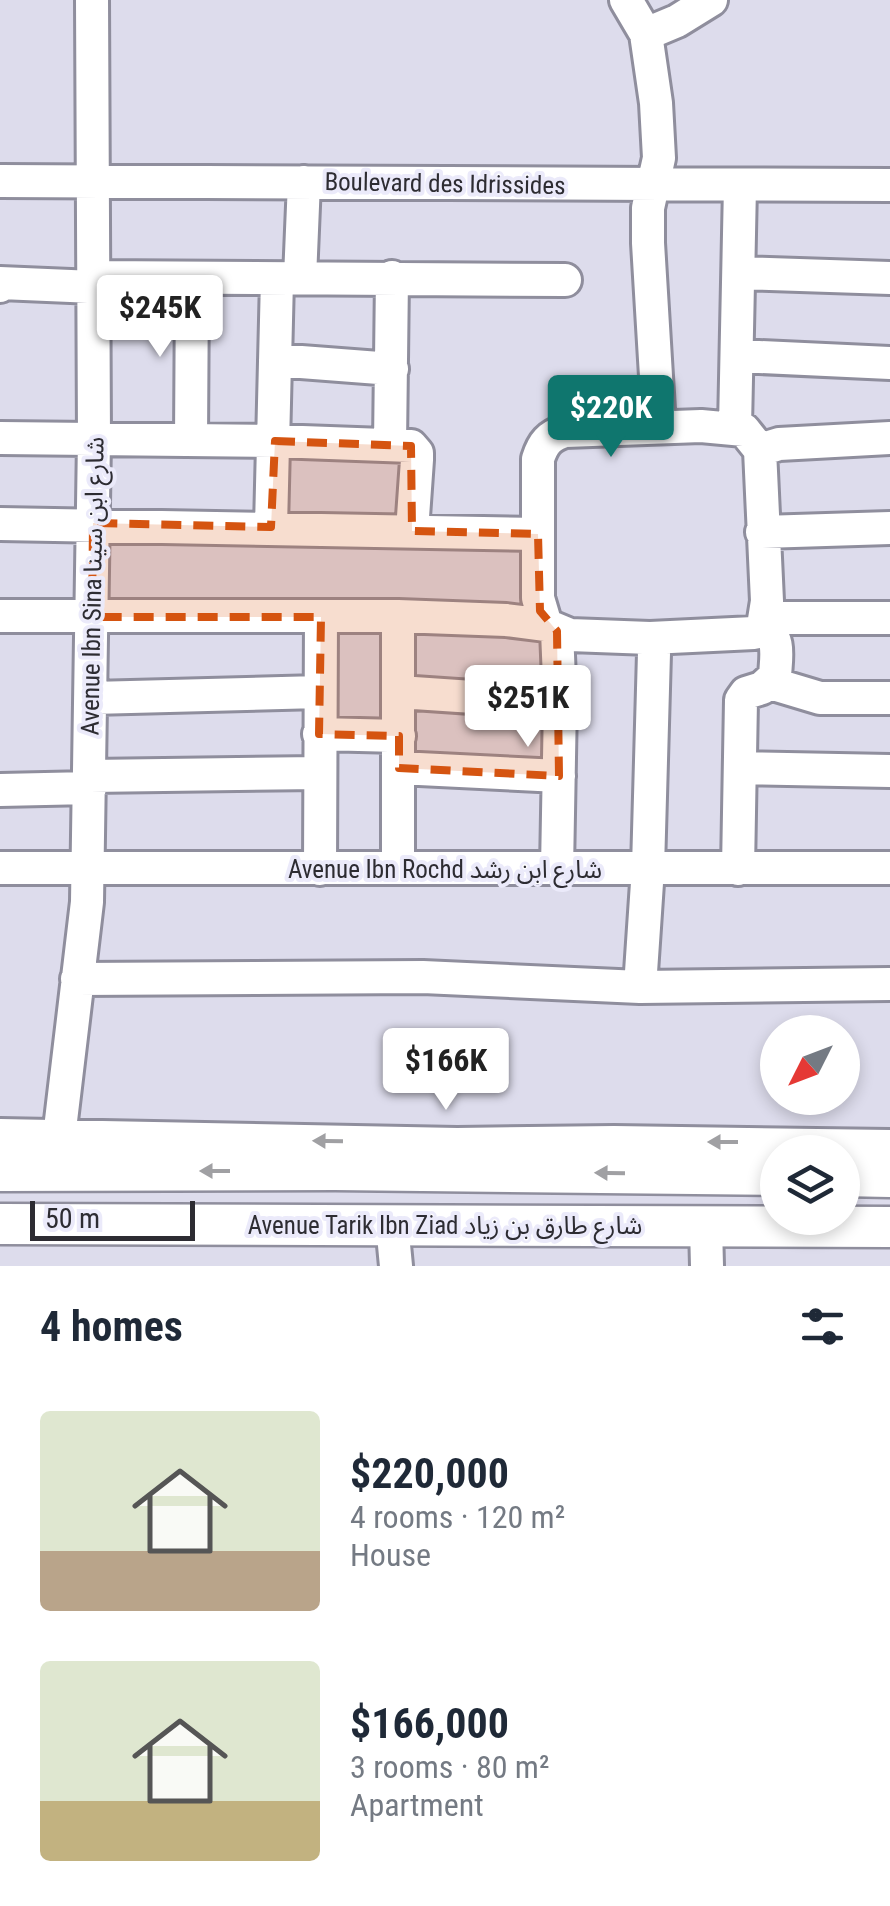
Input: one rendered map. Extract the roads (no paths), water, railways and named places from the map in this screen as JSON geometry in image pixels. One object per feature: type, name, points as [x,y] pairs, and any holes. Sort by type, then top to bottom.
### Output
[{"type":"main road","name":"Avenue Tarik Ibn Ziad شارع طارق بن زياد","points":[[0,1171],[56,1153],[760,1175]]},
{"type":"main road","points":[[860,1176],[890,1177]]},
{"type":"main road","name":"Avenue Tarik Ibn Ziad شارع طارق بن زياد","points":[[0,1224],[890,1227]]},
{"type":"street","name":"Avenue Ibn Sina شارع ابن سينا","points":[[56,1153],[85,927],[88,869],[94,439],[92,0]]},
{"type":"street","points":[[626,0],[646,34],[660,147],[652,184],[648,242],[659,426]]},
{"type":"street","points":[[646,34],[678,21],[711,0]]},
{"type":"street","name":"Boulevard des Idrissides","points":[[0,181],[890,185]]},
{"type":"street","points":[[271,527],[274,360],[304,182]]},
{"type":"street","points":[[735,427],[740,186]]},
{"type":"street","points":[[740,273],[890,278]]},
{"type":"street","points":[[390,444],[392,277]]},
{"type":"street","points":[[0,286],[288,278],[565,280]]},
{"type":"street","points":[[190,440],[192,280]]},
{"type":"street","points":[[738,356],[890,363]]},
{"type":"street","points":[[274,360],[392,369]]},
{"type":"street","points":[[557,869],[560,703],[551,628],[538,598],[538,459],[542,446],[552,435],[565,430],[659,426],[735,427],[744,430],[760,450],[765,622],[776,643],[774,676],[741,700],[738,868]]},
{"type":"street","points":[[0,438],[411,446],[416,453],[412,531]]},
{"type":"street","points":[[760,450],[779,444],[890,438]]},
{"type":"street","points":[[0,524],[538,534]]},
{"type":"street","points":[[762,532],[890,528]]},
{"type":"street","points":[[0,616],[398,616],[506,620],[570,635],[650,638],[754,632],[765,622],[890,618]]},
{"type":"street","points":[[398,616],[398,868]]},
{"type":"street","points":[[320,617],[320,869]]},
{"type":"street","points":[[640,988],[655,666],[650,638]]},
{"type":"street","points":[[770,682],[820,698],[890,698]]},
{"type":"street","points":[[92,698],[318,692]]},
{"type":"street","points":[[399,692],[560,703]]},
{"type":"street","points":[[319,734],[399,752],[559,776]]},
{"type":"street","points":[[742,768],[890,771]]},
{"type":"street","points":[[0,790],[90,782],[319,773]]},
{"type":"street","name":"Avenue Ibn Rochd شارع ابن رشد","points":[[0,868],[890,868]]},
{"type":"street","points":[[77,979],[423,977],[640,988],[890,984]]},
{"type":"street","points":[[0,1135],[56,1153],[634,1142],[890,1146]]},
{"type":"street","points":[[392,1224],[396,1266]]},
{"type":"street","points":[[706,1226],[707,1266]]}]
